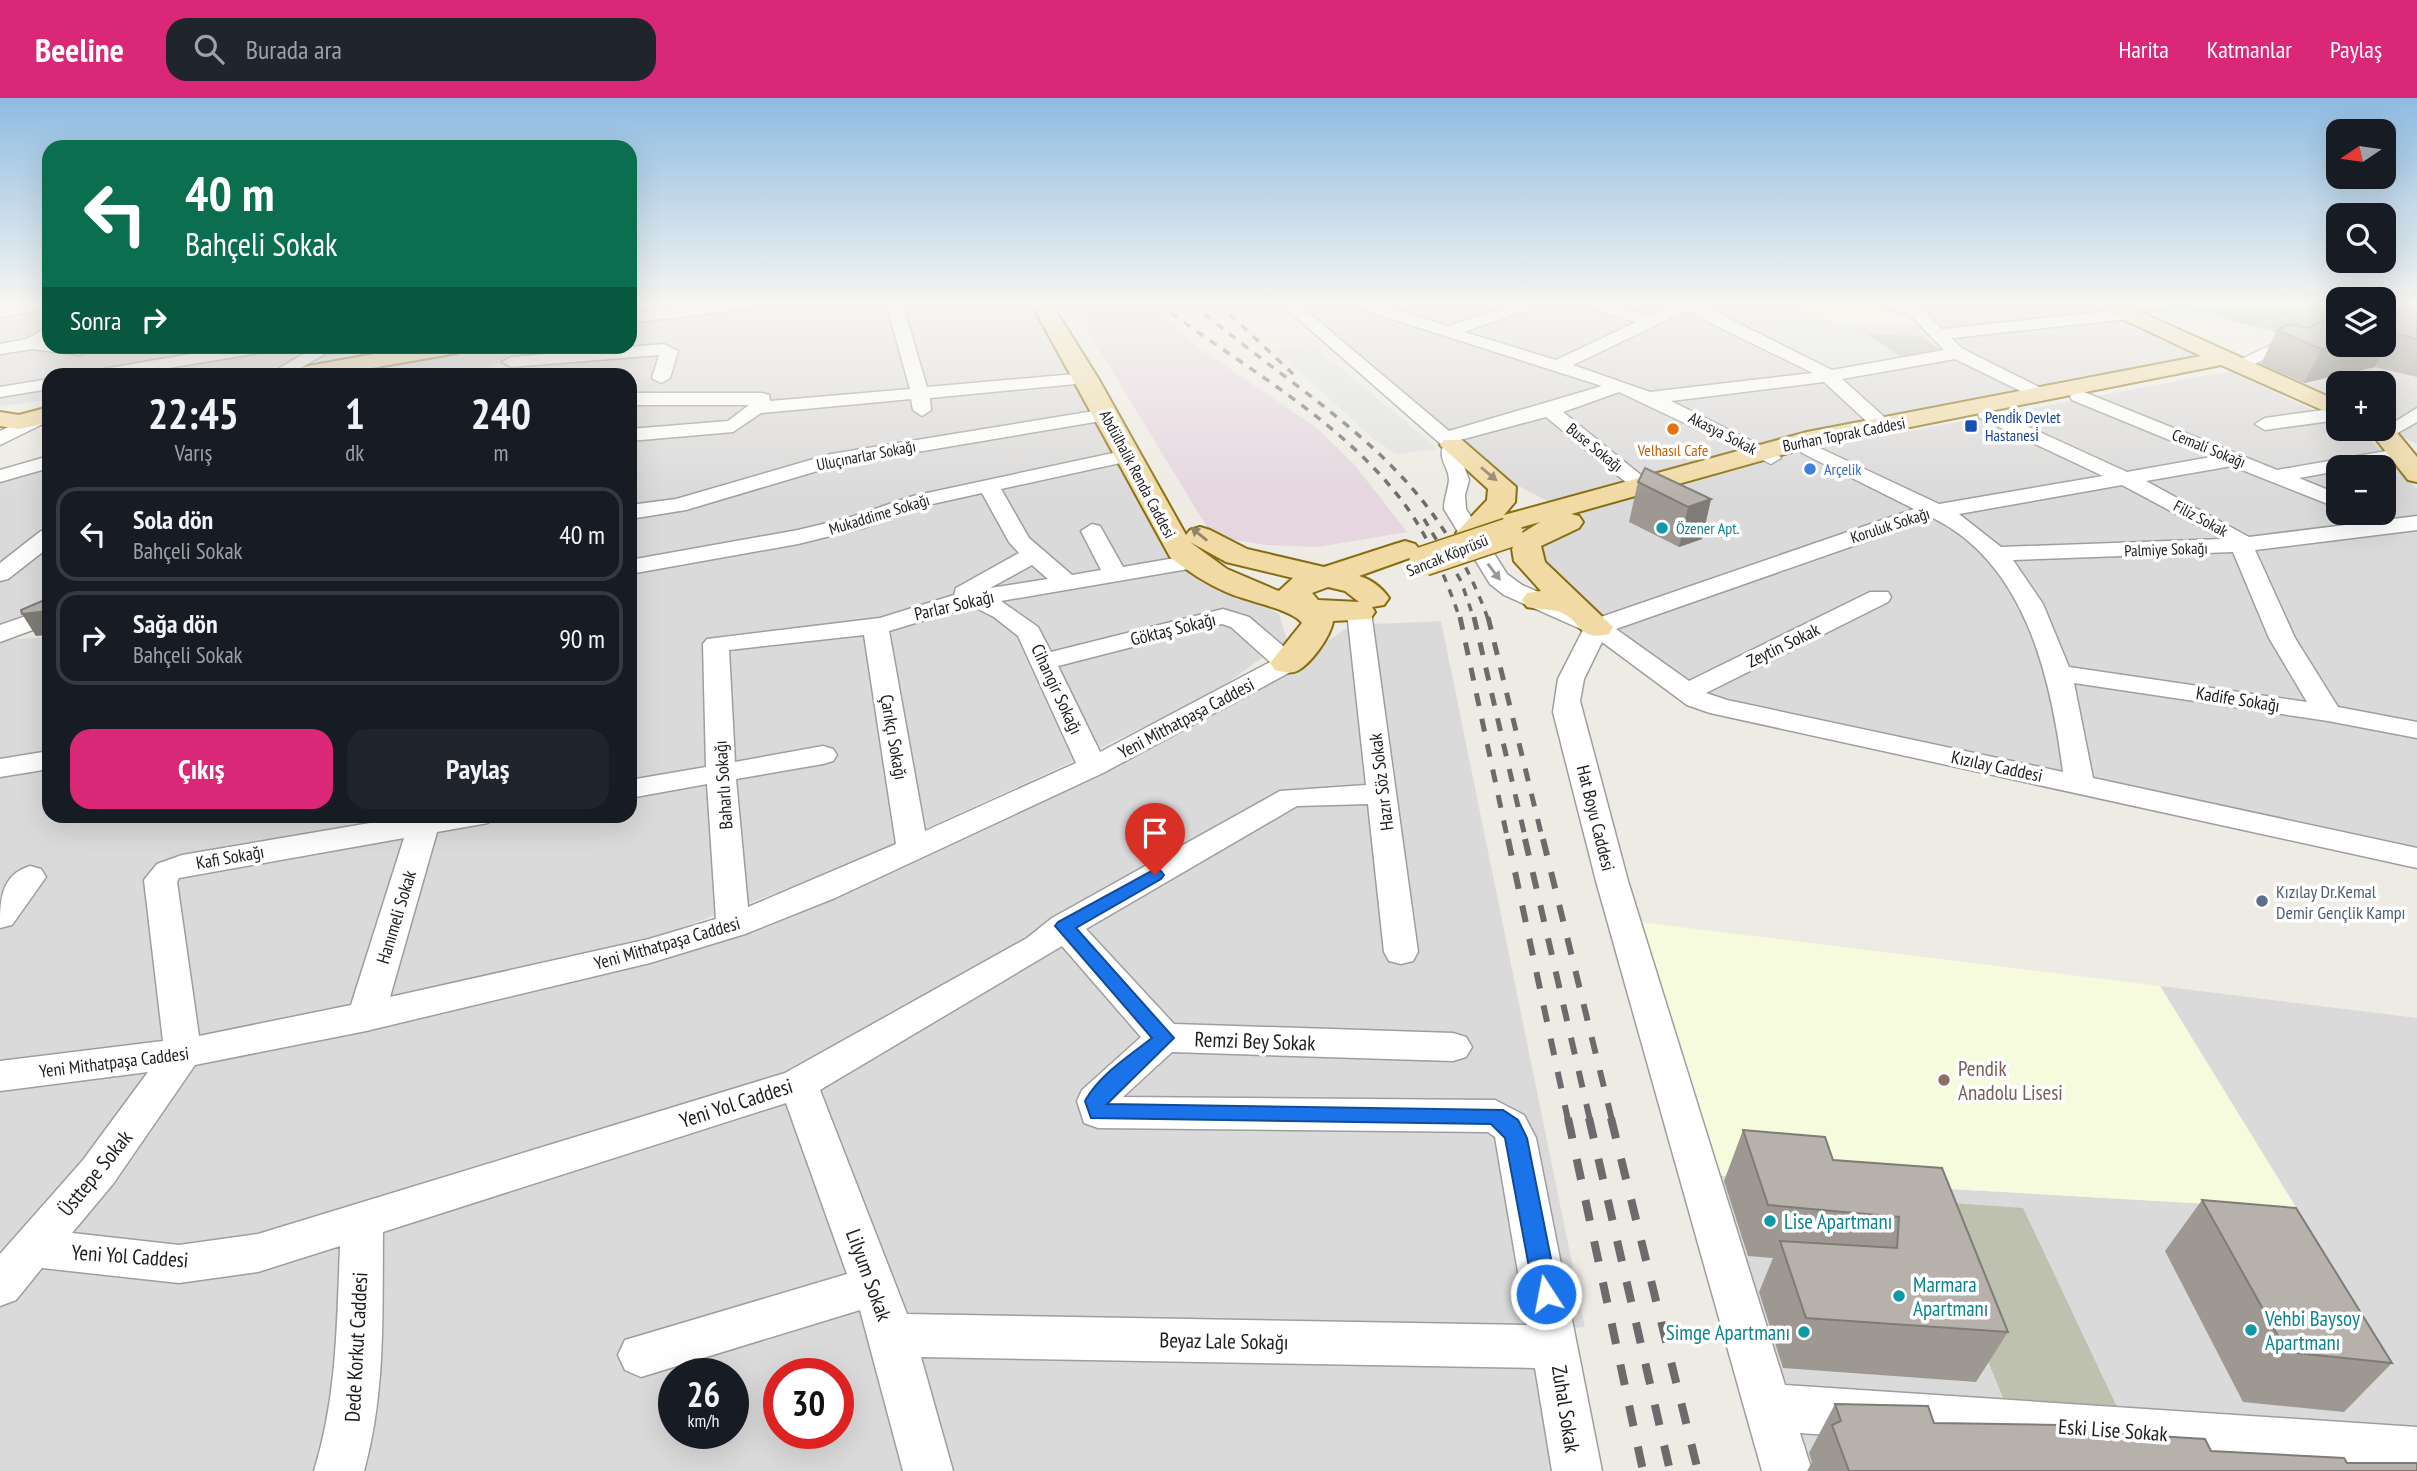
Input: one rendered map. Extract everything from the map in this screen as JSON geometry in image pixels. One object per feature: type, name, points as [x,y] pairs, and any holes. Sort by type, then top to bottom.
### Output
[{"type":"main road","name":"Abdülhalik Renda Caddesi","points":[[1079,367],[1110,422],[1136,453],[1189,526],[1217,548],[1260,562],[1356,584],[1366,605],[1331,613],[1311,609],[1231,581],[1192,562],[1171,540],[1136,453]]},
{"type":"main road","name":"Burhan Toprak Caddesi","points":[[1470,533],[1883,426],[2202,367]]},
{"type":"main road","name":"Burhan Toprak Caddesi","points":[[1765,455],[1809,449],[2079,396],[2208,367]]},
{"type":"main road","points":[[2242,367],[2326,406]]},
{"type":"main road","points":[[1449,441],[1502,487],[1501,523]]},
{"type":"main road","points":[[2393,441],[2414,457]]},
{"type":"main road","points":[[1597,628],[1551,599],[1525,554],[1526,543],[1549,529],[1644,489]]},
{"type":"main road","name":"Sancak Köprüsü","points":[[1415,555],[1501,523]]},
{"type":"main road","name":"Sancak Köprüsü","points":[[1287,663],[1366,605],[1415,555],[1470,533]]},
{"type":"main road","points":[[1287,663],[1318,627],[1311,609],[1296,596],[1295,591],[1305,584],[1415,555]]},
{"type":"main road","points":[[1231,581],[1258,574],[1260,562]]},
{"type":"street","points":[[661,378],[664,367]]},
{"type":"street","points":[[913,367],[922,413]]},
{"type":"street","points":[[1369,367],[1449,441],[1450,455],[1459,480],[1454,495],[1455,509],[1498,579],[1513,590],[1551,599]]},
{"type":"street","name":"Akasya Sokak","points":[[1561,367],[1648,398],[1765,455]]},
{"type":"street","points":[[1812,367],[1829,376],[1883,426]]},
{"type":"street","points":[[1648,398],[1829,376],[1879,367]]},
{"type":"street","points":[[1985,367],[2041,395]]},
{"type":"street","points":[[756,408],[1086,378]]},
{"type":"street","points":[[1449,441],[1620,386]]},
{"type":"street","points":[[0,392],[28,414]]},
{"type":"street","name":"Cemali Sokağı","points":[[2079,396],[2326,497]]},
{"type":"street","points":[[637,399],[762,399],[742,423],[733,426],[637,434]]},
{"type":"street","name":"Buse Sokağı","points":[[1549,410],[1644,489]]},
{"type":"street","name":"Filiz Sokak","points":[[1987,414],[2126,479],[2238,538],[2282,638],[2328,713]]},
{"type":"street","points":[[2265,424],[2326,414]]},
{"type":"street","points":[[2396,424],[2417,414]]},
{"type":"street","name":"Uluçınarlar Sokağı","points":[[637,511],[678,505],[831,460],[1110,422]]},
{"type":"street","points":[[1809,449],[1977,534],[1997,554],[2037,619],[2058,673],[2075,745],[2079,784]]},
{"type":"street","name":"Mukaddime Sokağı","points":[[637,566],[798,537],[855,523],[914,502],[1136,453]]},
{"type":"street","points":[[2277,476],[2414,457]]},
{"type":"street","name":"Koruluk Sokağı","points":[[1597,628],[1934,511],[2236,459]]},
{"type":"street","points":[[0,476],[42,464]]},
{"type":"street","points":[[988,485],[1011,527],[1032,555],[1066,582]]},
{"type":"street","name":"Palmiye Sokağı","points":[[2396,525],[2417,523]]},
{"type":"street","name":"Palmiye Sokağı","points":[[1997,554],[2241,545],[2393,525]]},
{"type":"street","points":[[1092,531],[1115,574]]},
{"type":"street","points":[[0,574],[42,542]]},
{"type":"street","points":[[947,604],[1032,555]]},
{"type":"street","name":"Parlar Sokağı","points":[[716,645],[875,625],[975,598],[1192,562]]},
{"type":"street","points":[[1233,620],[1274,597]]},
{"type":"street","name":"Zeytin Sokak","points":[[1687,692],[1879,597]]},
{"type":"street","name":"Cihangir Sokağı","points":[[975,598],[1003,612],[1029,632],[1093,767]]},
{"type":"street","name":"Hazır Söz Sokak","points":[[1366,605],[1382,794],[1402,952]]},
{"type":"street","name":"Göktaş Sokağı","points":[[1045,661],[1223,616],[1240,622],[1287,663]]},
{"type":"street","points":[[4,631],[42,617]]},
{"type":"street","name":"Çarıkçı Sokağı","points":[[875,625],[913,849]]},
{"type":"street","name":"Kızılay Caddesi","points":[[1597,628],[1687,692],[1720,706],[2417,858]]},
{"type":"street","name":"Hat Boyu Caddesi","points":[[1597,628],[1568,687],[1565,699],[1567,712],[1612,881],[1787,1471]]},
{"type":"street","name":"Baharlı Sokağı","points":[[716,645],[721,774],[733,926]]},
{"type":"street","name":"Yeni Mithatpaşa Caddesi","points":[[0,1076],[183,1054],[366,1017],[650,951],[733,926],[913,849],[1093,767],[1148,740],[1287,663]]},
{"type":"street","name":"Kadife Sokağı","points":[[2058,673],[2328,713],[2417,730]]},
{"type":"street","points":[[637,788],[823,755]]},
{"type":"street","points":[[0,768],[42,761]]},
{"type":"street","name":"Yeni Yol Caddesi","points":[[33,1248],[179,1264],[258,1253],[798,1084],[1039,946],[1064,926],[1291,797],[1382,794]]},
{"type":"street","name":"Kafi Sokağı","points":[[183,1054],[160,880],[168,872],[182,865],[409,823]]},
{"type":"street","name":"Hanımeli Sokak","points":[[366,1017],[424,823]]},
{"type":"street","points":[[0,917],[15,878]]},
{"type":"street","points":[[1064,926],[1164,1038]]},
{"type":"street","name":"Remzi Bey Sokak","points":[[1164,1038],[1453,1047]]},
{"type":"street","name":"Zuhal Sokak","points":[[1164,1038],[1109,1086],[1096,1101],[1098,1112],[1495,1116],[1506,1121],[1516,1138],[1577,1471]]},
{"type":"street","name":"Üsttepe Sokak","points":[[0,1286],[98,1172],[183,1054]]},
{"type":"street","name":"Lilyum Sokak","points":[[798,1084],[892,1335],[928,1471]]},
{"type":"street","name":"Dede Korkut Caddesi","points":[[339,1471],[351,1438],[356,1389],[362,1221]]},
{"type":"street","points":[[640,1355],[873,1286]]},
{"type":"street","name":"Beyaz Lale Sokağı","points":[[892,1335],[1556,1347]]},
{"type":"street","name":"Eski Lise Sokak","points":[[1766,1407],[2417,1451]]},
{"type":"shaded area","points":[[0,367],[273,367],[42,368],[42,401],[0,406]]},
{"type":"shaded area","points":[[358,367],[490,367],[488,368],[352,368]]},
{"type":"shaded area","points":[[1069,367],[1167,557],[1279,614],[1287,640],[1213,693],[1078,759],[818,878],[639,943],[317,1019],[0,1067],[0,640],[42,637],[42,823],[637,823],[637,368],[510,368]]},
{"type":"shaded area","points":[[1110,367],[1227,367],[1316,427],[1354,464],[1407,532],[1317,547],[1268,545],[1213,537]]},
{"type":"shaded area","points":[[1294,367],[1340,367],[1438,449],[1396,454],[1374,439]]},
{"type":"shaded area","points":[[1376,367],[2156,367],[1555,505],[1509,481]]},
{"type":"shaded area","points":[[1819,367],[1859,367],[1830,373]]},
{"type":"shaded area","points":[[2252,367],[2417,367],[2417,444],[2396,434],[2396,371],[2326,371],[2326,401]]},
{"type":"shaded area","points":[[2230,371],[2326,416],[2326,441],[2372,441],[2385,455],[2326,455],[2326,525],[2396,525],[2396,467],[2417,489],[2417,862],[1724,708],[1692,691],[1529,560],[1555,519],[1810,450]]},
{"type":"shaded area","points":[[42,466],[42,610],[0,627],[0,478]]},
{"type":"shaded area","points":[[1441,621],[1585,1327],[1542,1330],[1565,1471],[0,1471],[0,1086],[762,927],[1209,718],[1352,625]]},
{"type":"shaded area","name":"Pendik Anadolu Lisesi","points":[[1631,921],[2160,986],[2297,1209],[1693,1174]]},
{"type":"shaded area","points":[[2160,986],[2417,1018],[2417,1471],[1788,1471],[1693,1174],[2296,1209]]},
{"type":"shaded area","points":[[1923,1201],[2023,1208],[2117,1407],[2003,1398]]},
{"type":"building","points":[[1645,468],[1711,499],[1688,507],[1638,482]]},
{"type":"building","points":[[42,601],[42,612],[22,614],[21,610]]},
{"type":"building","points":[[1743,1130],[1825,1137],[1833,1160],[1942,1168],[2008,1332],[1806,1318],[1780,1241],[1897,1248],[1899,1217],[1768,1205]]},
{"type":"building","points":[[2202,1200],[2296,1208],[2392,1363],[2287,1352]]},
{"type":"building","points":[[1835,1404],[1928,1406],[1934,1423],[2058,1425],[2060,1430],[2205,1439],[2211,1451],[2344,1458],[2347,1463],[2417,1463],[2417,1471],[1849,1471],[1832,1425],[1841,1421]]},
{"type":"railway","points":[[1248,367],[1323,422],[1383,478],[1408,509],[1424,535],[1444,576],[1460,619]]},
{"type":"railway","points":[[1273,367],[1324,406],[1401,476],[1434,516],[1464,563],[1488,619]]},
{"type":"railway","points":[[1286,367],[1293,374]]},
{"type":"railway","points":[[1424,519],[1461,581],[1474,619]]},
{"type":"railway","points":[[1460,617],[1508,841]]},
{"type":"railway","points":[[1474,617],[1526,841]]},
{"type":"railway","points":[[1488,617],[1543,841]]},
{"type":"railway","points":[[1508,839],[1568,1120]]},
{"type":"railway","points":[[1525,839],[1590,1120]]},
{"type":"railway","points":[[1543,839],[1612,1120]]},
{"type":"railway","points":[[1568,1118],[1643,1471]]},
{"type":"railway","points":[[1589,1118],[1670,1471]]},
{"type":"railway","points":[[1611,1118],[1698,1471]]},
{"type":"place","name":"Pendi̇k Devlet Hastanesi̇","points":[[1971,426]]},
{"type":"place","name":"Velhasıl Cafe","points":[[1673,429]]},
{"type":"place","name":"Arçelik","points":[[1810,469]]},
{"type":"place","name":"Özener Apt.","points":[[1662,528]]},
{"type":"place","name":"Kızılay Dr.Kemal Demir Gençlik Kampı","points":[[2262,901]]},
{"type":"place","name":"Pendik Anadolu Lisesi","points":[[1944,1080]]},
{"type":"place","name":"Lise Apartmanı","points":[[1770,1221]]},
{"type":"place","name":"Marmara Apartmanı","points":[[1899,1296]]},
{"type":"place","name":"Vehbi Baysoy Apartmanı","points":[[2251,1330]]},
{"type":"place","name":"Simge Apartmanı","points":[[1804,1332]]},
{"type":"route","points":[[1155,875],[1064,926],[1164,1038],[1109,1086],[1096,1101],[1098,1112],[1495,1116],[1506,1121],[1516,1138],[1546,1294]]}]
